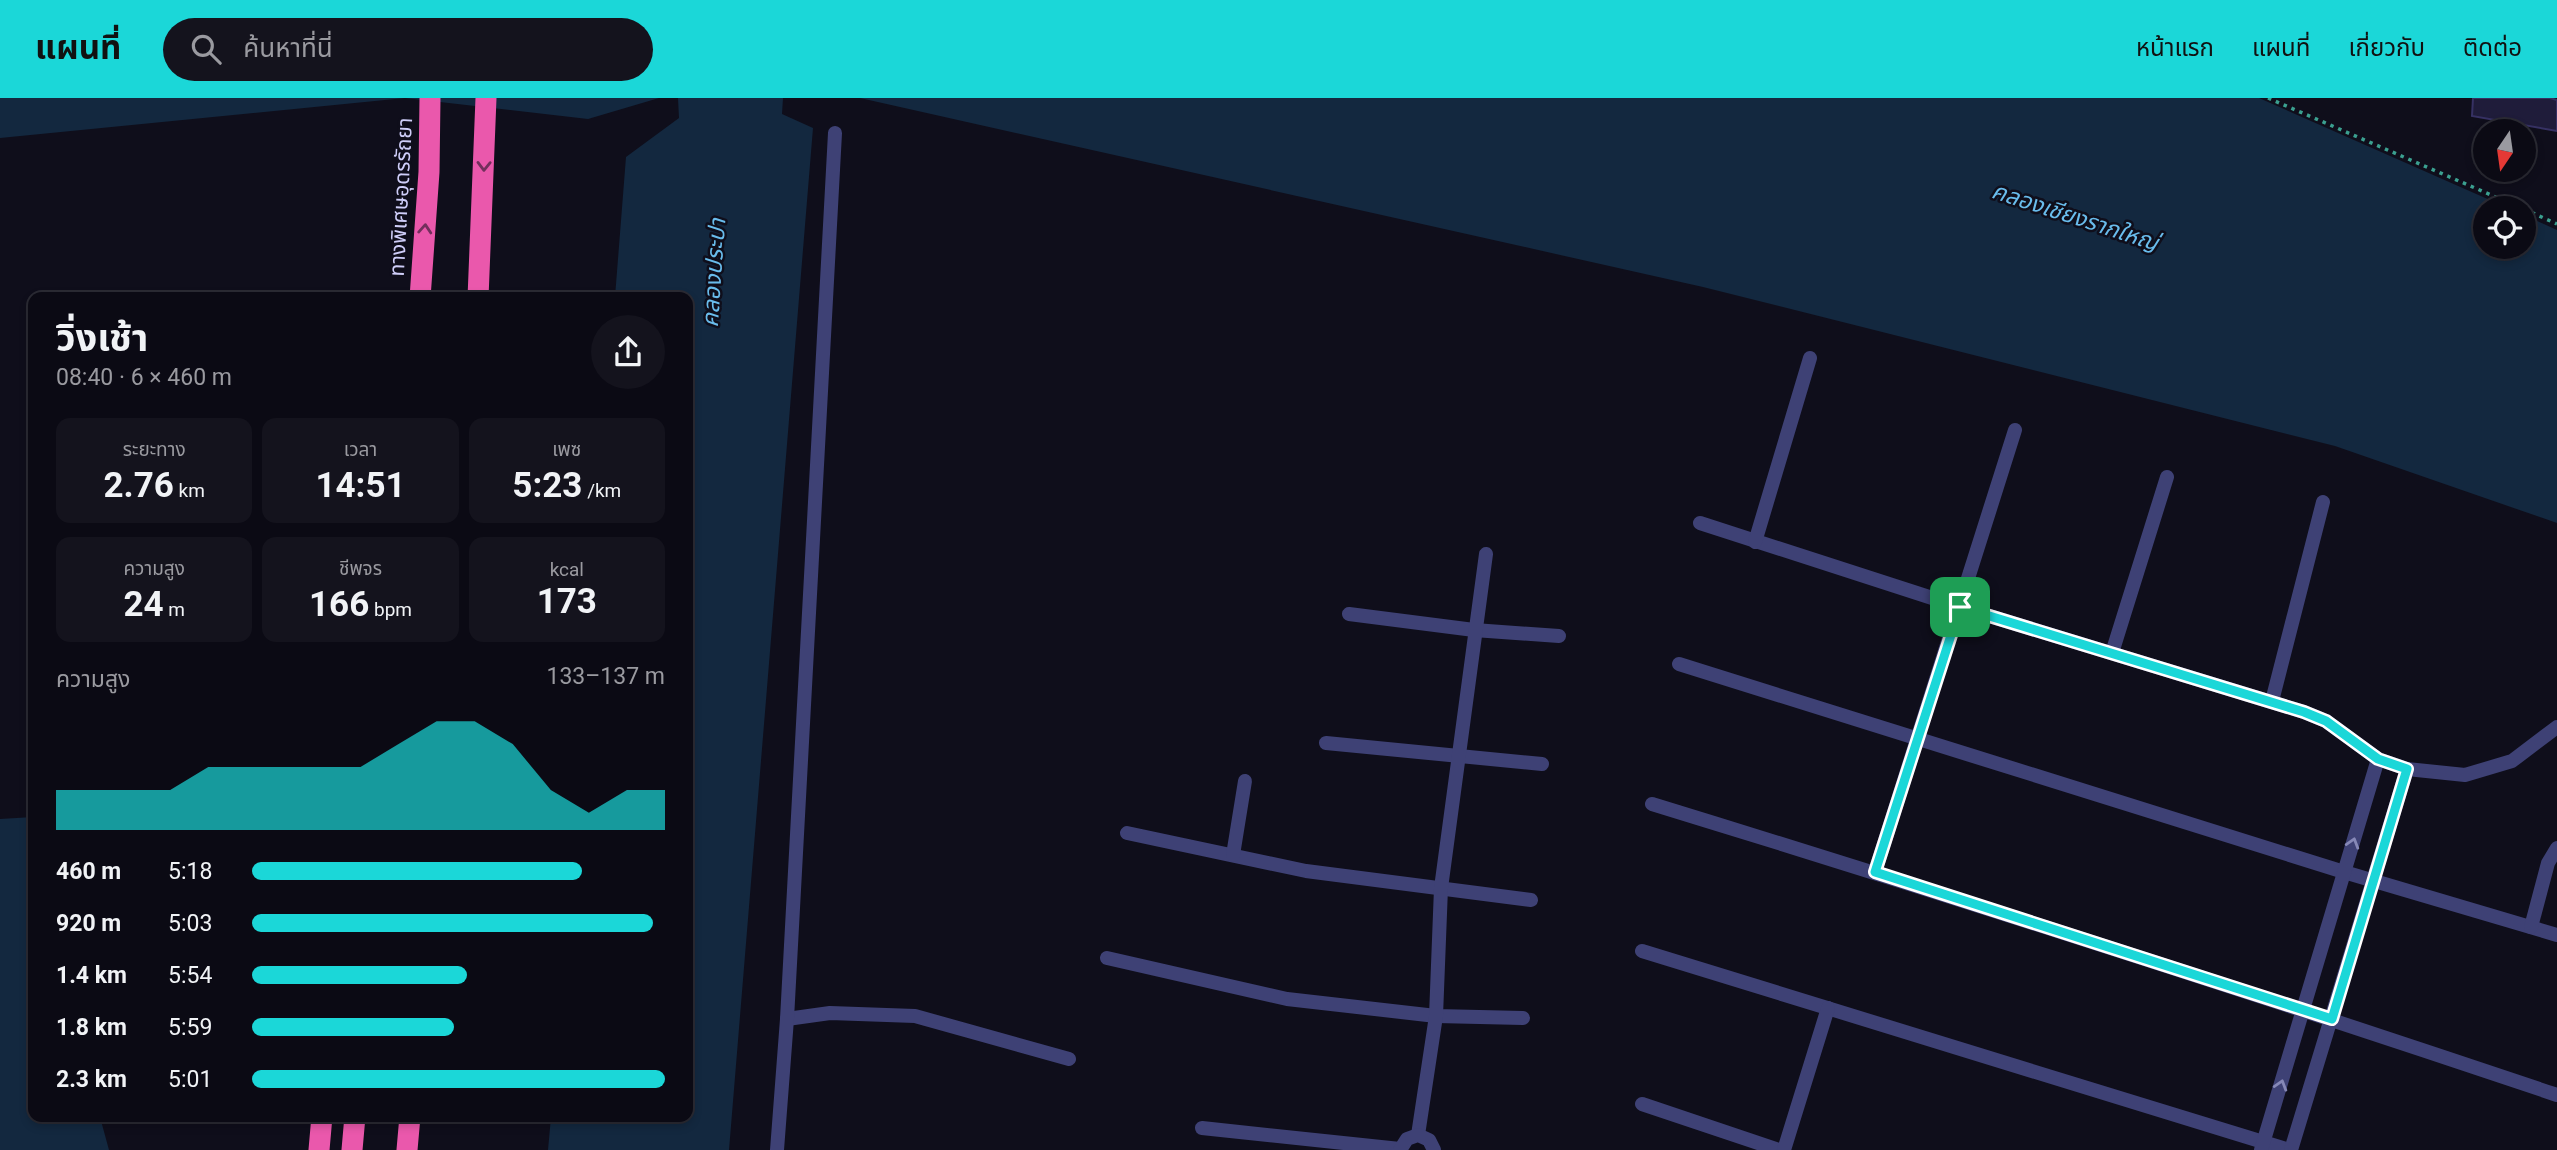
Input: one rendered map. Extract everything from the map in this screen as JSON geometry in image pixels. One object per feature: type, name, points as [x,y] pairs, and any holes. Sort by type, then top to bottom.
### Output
[{"type":"highway","name":"ทางพิเศษอุดรรัถยา","points":[[421,292],[429,172],[430,98]]},
{"type":"highway","points":[[478,292],[486,98]]},
{"type":"highway","points":[[319,1150],[321,1122]]},
{"type":"highway","points":[[352,1150],[354,1122]]},
{"type":"highway","points":[[407,1150],[409,1122]]},
{"type":"street","points":[[777,1150],[787,1019],[835,133]]},
{"type":"street","points":[[1755,542],[1810,358]]},
{"type":"street","points":[[1875,872],[2015,430]]},
{"type":"street","points":[[2112,653],[2167,477]]},
{"type":"street","points":[[2272,701],[2323,502]]},
{"type":"street","points":[[1700,523],[1960,607],[2272,701],[2326,721],[2378,759],[2407,769],[2465,775],[2512,761],[2557,727]]},
{"type":"street","points":[[1418,1135],[1436,1016],[1441,888],[1486,554]]},
{"type":"street","points":[[1349,614],[1474,630],[1559,636]]},
{"type":"street","points":[[1679,664],[2344,872],[2557,935]]},
{"type":"street","points":[[1326,743],[1542,764]]},
{"type":"street","points":[[2262,1146],[2378,759]]},
{"type":"street","points":[[1642,951],[1828,1007],[2262,1146],[2290,1150],[2407,769]]},
{"type":"street","points":[[1233,856],[1245,781]]},
{"type":"street","points":[[1652,804],[1875,872],[2332,1019],[2557,1095]]},
{"type":"street","points":[[1127,833],[1306,871],[1531,900]]},
{"type":"street","points":[[2531,926],[2547,863],[2557,848]]},
{"type":"street","points":[[1107,958],[1287,999],[1436,1016],[1523,1018]]},
{"type":"street","points":[[1642,1104],[1782,1150],[1828,1007]]},
{"type":"street","points":[[787,1019],[830,1013],[915,1016],[1069,1059]]},
{"type":"street","points":[[1202,1128],[1400,1149],[1406,1139],[1418,1135],[1429,1140],[1434,1150]]},
{"type":"path","points":[[2268,98],[2492,196]]},
{"type":"path","points":[[2536,215],[2557,224]]},
{"type":"water","points":[[0,98],[405,98],[0,138]]},
{"type":"water","points":[[405,98],[659,98],[588,119]]},
{"type":"water","name":"คลองประปา","points":[[678,98],[783,98],[782,114],[813,128],[729,1150],[548,1150],[551,1122],[693,1122],[693,292],[615,292],[626,157],[679,118]]},
{"type":"water","name":"คลองเชียงรากใหญ่","points":[[860,98],[2259,98],[2481,196],[2473,196],[2473,259],[2536,259],[2536,220],[2557,230],[2557,523],[2335,446],[1703,287]]},
{"type":"water","points":[[28,817],[28,1122],[101,1122],[109,1150],[0,1150],[0,819]]},
{"type":"building","points":[[2473,98],[2557,100],[2557,131],[2536,127],[2536,119],[2489,119],[2472,116]]},
{"type":"route","points":[[1960,607],[2304,712],[2326,721],[2378,759],[2407,769],[2332,1019],[1875,872],[1960,607]]}]
